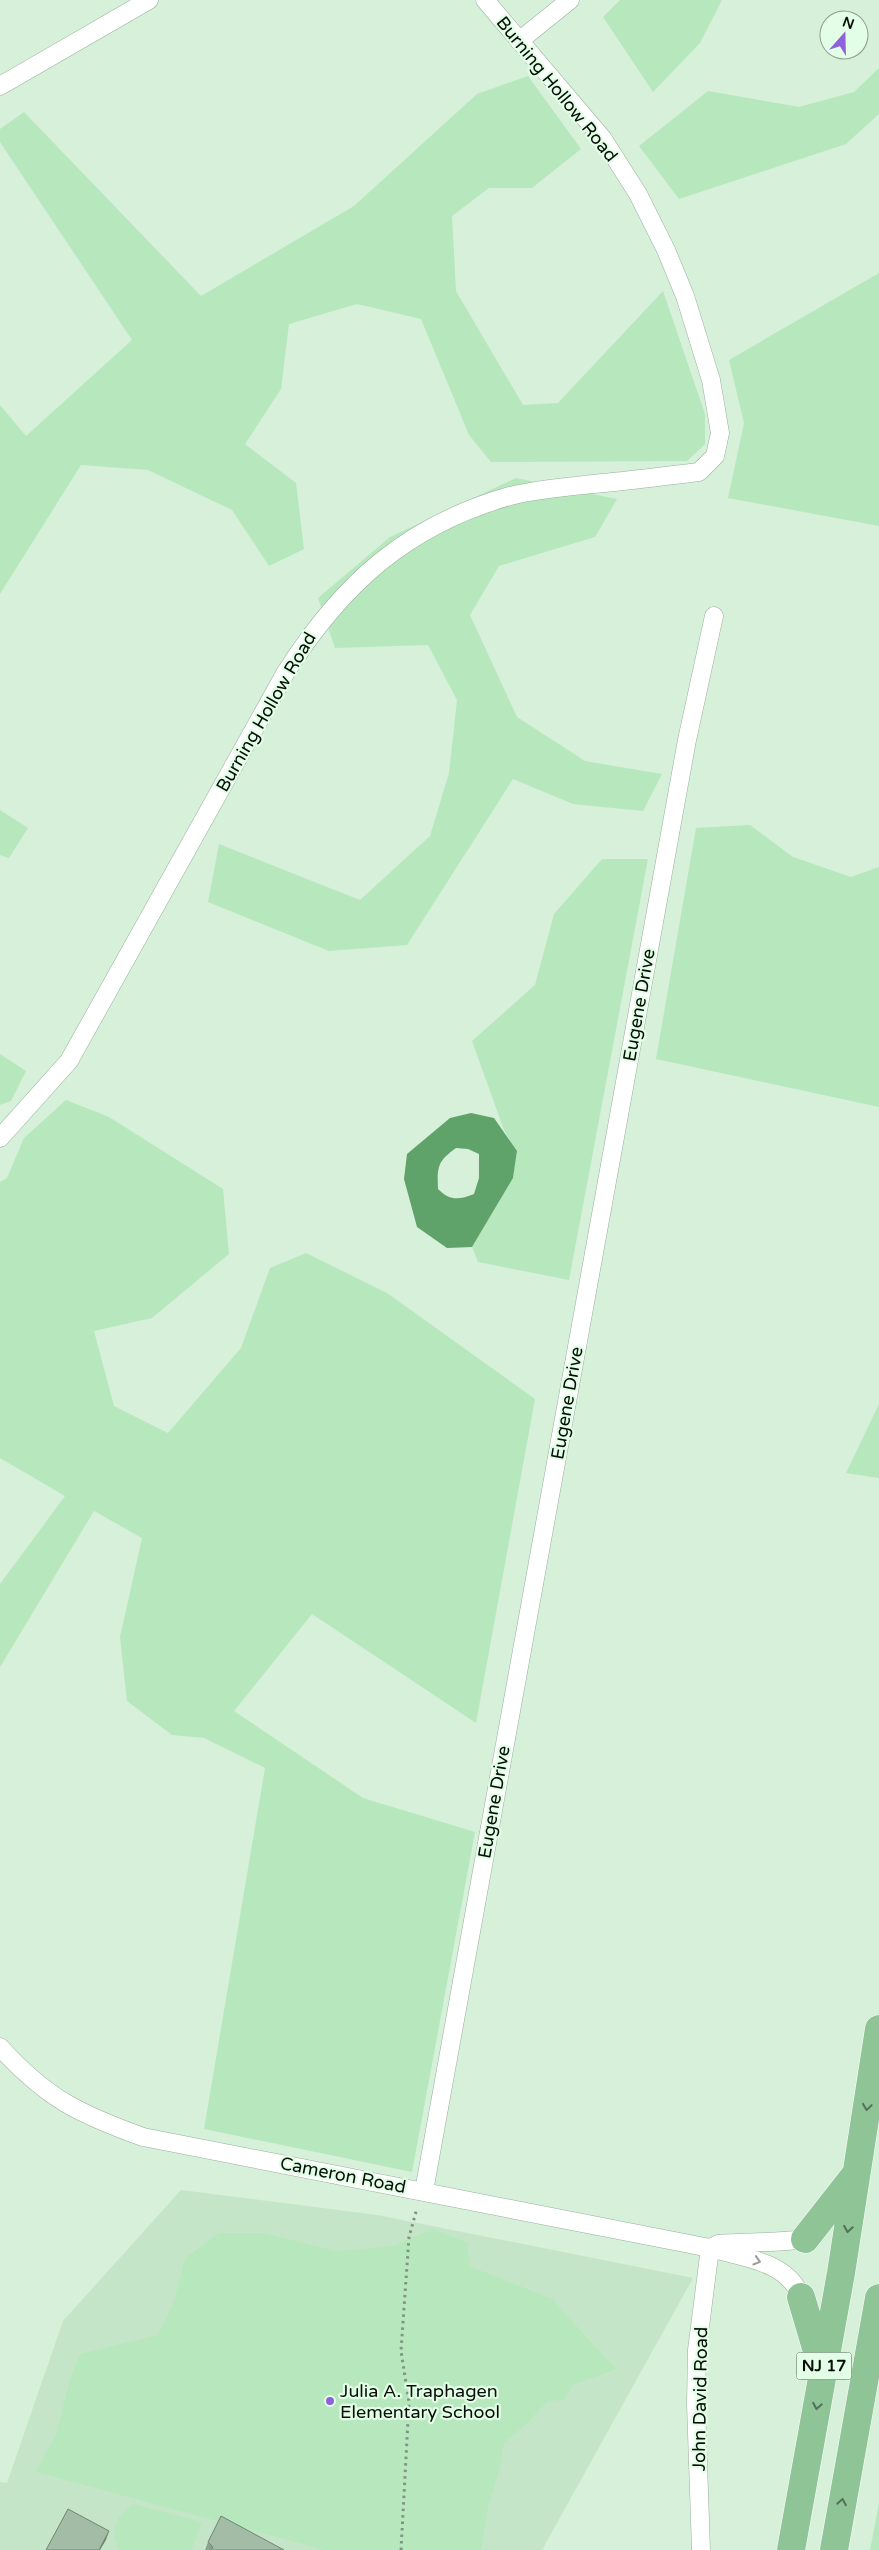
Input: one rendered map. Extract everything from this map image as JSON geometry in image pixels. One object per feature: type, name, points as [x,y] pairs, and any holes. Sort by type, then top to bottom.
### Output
[{"type":"highway","name":"NJ 17","points":[[791,2550],[857,2173],[879,2029]]},
{"type":"highway","points":[[805,2239],[857,2173]]},
{"type":"highway","points":[[801,2297],[823,2373]]},
{"type":"highway","name":"NJ 17","points":[[834,2550],[879,2298]]},
{"type":"street","points":[[0,86],[149,0]]},
{"type":"street","name":"Burning Hollow Road","points":[[0,1138],[69,1061],[286,672],[310,634],[334,604],[358,581],[396,550],[435,526],[475,508],[512,496],[555,487],[699,472],[715,456],[720,433],[711,380],[685,296],[666,250],[638,194],[603,139],[485,0]]},
{"type":"street","points":[[519,41],[570,0]]},
{"type":"street","name":"Eugene Drive","points":[[424,2191],[685,749],[714,616]]},
{"type":"street","name":"Cameron Road","points":[[0,2047],[20,2070],[49,2094],[77,2111],[111,2127],[143,2137],[710,2248],[780,2270],[796,2283],[801,2297]]},
{"type":"street","name":"Cameron Road","points":[[710,2248],[718,2244],[772,2243],[805,2239]]},
{"type":"street","name":"John David Road","points":[[701,2550],[696,2350],[710,2248]]},
{"type":"path","points":[[401,2550],[408,2402],[401,2352],[408,2237],[424,2191]]},
{"type":"shaded area","points":[[620,0],[722,0],[700,43],[653,92],[603,17]]},
{"type":"shaded area","points":[[879,68],[879,114],[846,144],[679,199],[639,146],[708,91],[799,107],[854,92]]},
{"type":"shaded area","points":[[528,76],[581,149],[532,188],[489,188],[452,216],[456,291],[523,405],[558,403],[663,291],[705,414],[705,444],[687,461],[491,462],[469,435],[421,319],[357,304],[289,324],[281,389],[245,444],[296,483],[304,549],[269,566],[232,510],[148,470],[81,465],[0,594],[0,405],[26,436],[132,340],[0,142],[0,129],[24,112],[201,296],[354,206],[477,94]]},
{"type":"shaded area","points":[[879,273],[879,526],[728,498],[744,423],[729,360]]},
{"type":"shaded area","points":[[516,478],[617,499],[595,537],[499,566],[470,615],[517,717],[585,761],[662,774],[643,811],[573,804],[513,779],[407,945],[329,951],[208,902],[219,844],[360,900],[430,836],[449,773],[457,700],[428,645],[335,648],[318,598],[390,537]]},
{"type":"shaded area","points":[[0,810],[28,828],[9,858],[0,855]]},
{"type":"shaded area","points":[[750,825],[793,857],[851,877],[879,867],[879,1107],[656,1059],[696,828]]},
{"type":"shaded area","points":[[602,859],[648,859],[569,1280],[478,1262],[472,1247],[513,1178],[517,1152],[504,1130],[472,1041],[535,985],[554,914]]},
{"type":"shaded area","points":[[0,1054],[26,1071],[11,1101],[0,1105]]},
{"type":"shaded area","points":[[66,1100],[109,1117],[223,1189],[229,1254],[152,1318],[94,1331],[114,1406],[168,1433],[241,1348],[270,1268],[306,1253],[387,1293],[535,1399],[476,1723],[312,1614],[234,1711],[363,1798],[475,1832],[412,2172],[204,2129],[265,1768],[204,1738],[172,1735],[127,1701],[120,1637],[142,1538],[94,1511],[0,1667],[0,1584],[65,1496],[0,1458],[0,1182],[7,1178],[24,1138]]},
{"type":"shaded area","points":[[471,1113],[494,1118],[517,1151],[513,1178],[472,1247],[447,1248],[417,1227],[404,1179],[407,1154],[450,1118]],"holes":[[[456,1148],[468,1149],[479,1154],[479,1178],[474,1194],[459,1198],[447,1196],[438,1189],[440,1165],[445,1157]]]},
{"type":"shaded area","points":[[879,1404],[879,1478],[846,1473]]},
{"type":"shaded area","name":"Julia A. Traphagen Elementary School","points":[[181,2190],[377,2215],[693,2278],[542,2550],[0,2550],[0,2482],[7,2483],[63,2321]]},
{"type":"shaded area","name":"Julia A. Traphagen Elementary School","points":[[433,2229],[468,2243],[469,2266],[552,2299],[616,2369],[573,2385],[564,2400],[548,2401],[504,2443],[498,2474],[489,2504],[481,2550],[324,2550],[36,2472],[57,2432],[69,2382],[80,2354],[158,2335],[175,2299],[185,2258],[219,2233],[264,2233],[336,2251],[393,2246]]},
{"type":"shaded area","points":[[879,2503],[879,2550],[870,2550]]},
{"type":"shaded area","points":[[133,2504],[202,2522],[192,2550],[120,2550],[116,2543],[114,2530],[118,2519]]},
{"type":"building","points":[[68,2509],[109,2531],[99,2550],[46,2550]]},
{"type":"building","points":[[221,2516],[284,2550],[211,2550],[213,2547],[208,2542]]},
{"type":"place","name":"Julia A. Traphagen Elementary School","points":[[330,2401]]}]
